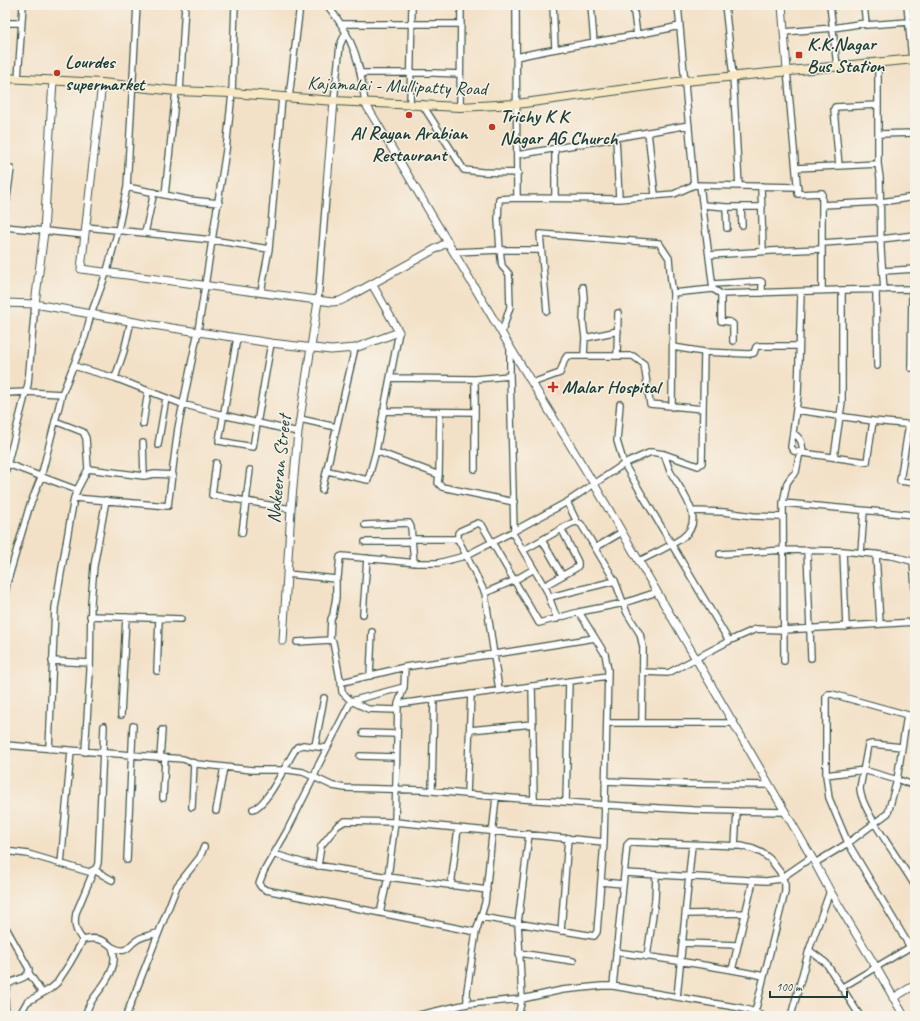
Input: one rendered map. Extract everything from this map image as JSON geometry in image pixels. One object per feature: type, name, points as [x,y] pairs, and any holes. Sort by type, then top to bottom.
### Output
[{"type":"main road","name":"Kajamalai - Mullipatty Road","points":[[5,78],[102,83],[178,91],[232,93],[286,98],[460,107],[517,104],[685,81],[787,70],[914,60]]},
{"type":"street","points":[[18,79],[23,5]]},
{"type":"street","points":[[5,594],[6,582],[29,508],[41,477],[62,394],[74,366],[107,271],[118,230],[127,187],[137,5]]},
{"type":"street","points":[[165,195],[178,91],[185,5]]},
{"type":"street","points":[[74,498],[168,506],[182,404],[198,331],[219,202],[232,93],[235,5]]},
{"type":"street","points":[[261,292],[269,249],[286,98],[300,5]]},
{"type":"street","points":[[327,5],[352,42],[361,73],[365,103],[594,484],[904,1016]]},
{"type":"street","points":[[410,104],[412,5]]},
{"type":"street","points":[[460,107],[461,5]]},
{"type":"street","points":[[516,5],[517,198]]},
{"type":"street","points":[[553,5],[555,48]]},
{"type":"street","points":[[591,5],[594,43]]},
{"type":"street","points":[[633,5],[637,35]]},
{"type":"street","points":[[678,5],[689,125],[713,286],[721,294],[721,322],[730,322],[733,324],[733,341]]},
{"type":"street","points":[[725,5],[733,76],[738,186]]},
{"type":"street","points":[[782,5],[798,194]]},
{"type":"street","points":[[830,5],[837,66]]},
{"type":"street","points":[[864,5],[865,23]]},
{"type":"street","points":[[907,5],[914,60]]},
{"type":"street","points":[[5,22],[21,23]]},
{"type":"street","points":[[784,32],[833,28],[865,23],[866,25],[909,22]]},
{"type":"street","points":[[341,24],[461,24]]},
{"type":"street","points":[[516,57],[555,48],[594,43],[680,26]]},
{"type":"street","points":[[318,300],[334,101],[340,45],[346,32]]},
{"type":"street","points":[[878,62],[876,106],[884,290]]},
{"type":"street","points":[[361,73],[460,74]]},
{"type":"street","points":[[5,473],[6,464],[28,384],[35,304],[44,232],[53,80]]},
{"type":"street","points":[[102,83],[81,269],[107,271],[318,300],[340,301],[448,242]]},
{"type":"street","points":[[422,104],[464,170],[518,173]]},
{"type":"street","points":[[839,166],[835,107],[876,106]]},
{"type":"street","points":[[517,155],[689,125]]},
{"type":"street","points":[[648,132],[655,195]]},
{"type":"street","points":[[878,134],[915,133]]},
{"type":"street","points":[[616,138],[619,198]]},
{"type":"street","points":[[555,148],[555,198]]},
{"type":"street","points":[[796,168],[878,164]]},
{"type":"street","points":[[5,211],[11,169]]},
{"type":"street","points":[[502,332],[510,307],[509,274],[502,266],[500,250],[498,219],[499,199],[619,198],[674,194],[697,185],[798,187]]},
{"type":"street","points":[[761,186],[764,251]]},
{"type":"street","points":[[789,186],[798,194],[822,193],[822,290]]},
{"type":"street","points":[[127,187],[189,200],[219,202]]},
{"type":"street","points":[[145,233],[154,192]]},
{"type":"street","points":[[822,205],[880,202],[915,197]]},
{"type":"street","points":[[702,205],[762,207]]},
{"type":"street","points":[[726,207],[727,228]]},
{"type":"street","points":[[741,207],[742,225]]},
{"type":"street","points":[[5,227],[85,235]]},
{"type":"street","points":[[86,227],[212,240],[269,249]]},
{"type":"street","points":[[546,311],[540,234],[656,242],[660,244],[669,258],[670,281],[673,293],[672,407]]},
{"type":"street","points":[[709,255],[822,246],[915,235]]},
{"type":"street","points":[[454,252],[541,250]]},
{"type":"street","points":[[883,271],[915,269]]},
{"type":"street","points":[[673,293],[713,286],[760,281],[762,282],[762,293]]},
{"type":"street","points":[[328,471],[368,480],[376,450],[399,332],[372,284]]},
{"type":"street","points":[[583,287],[583,322],[585,338],[584,355]]},
{"type":"street","points":[[721,294],[822,290],[914,290],[911,368]]},
{"type":"street","points":[[834,457],[842,392],[842,290]]},
{"type":"street","points":[[876,290],[877,366]]},
{"type":"street","points":[[801,292],[798,395],[791,447],[794,451],[802,453],[867,462],[873,421]]},
{"type":"street","name":"Nakeeran Street","points":[[283,641],[286,574],[298,432],[318,300]]},
{"type":"street","points":[[5,303],[35,304],[237,338],[331,350],[355,348],[399,332]]},
{"type":"street","points":[[617,356],[618,313]]},
{"type":"street","points":[[115,378],[124,351],[131,321]]},
{"type":"street","points":[[585,338],[618,331]]},
{"type":"street","points":[[237,338],[219,440],[253,447],[271,343]]},
{"type":"street","points":[[510,346],[514,502],[513,532],[550,597],[557,619]]},
{"type":"street","points":[[673,347],[704,352],[752,354],[754,353],[756,346],[799,346]]},
{"type":"street","points":[[322,490],[328,471],[336,427],[355,348]]},
{"type":"street","points":[[398,710],[368,709],[352,701],[342,692],[334,645],[330,640],[330,619],[333,615],[336,597],[336,579],[338,577],[340,557],[351,556],[414,563],[438,563],[465,556],[513,532],[567,502],[624,464],[654,452],[695,465],[701,465],[704,352]]},
{"type":"street","points":[[532,383],[560,373],[567,356],[633,356],[644,364],[649,403],[652,405],[703,409]]},
{"type":"street","points":[[74,366],[115,378],[182,404],[298,432]]},
{"type":"street","points":[[390,378],[474,379],[510,376]]},
{"type":"street","points":[[474,379],[475,469]]},
{"type":"street","points":[[143,424],[148,391]]},
{"type":"street","points":[[5,393],[26,392],[62,394]]},
{"type":"street","points":[[158,445],[166,398]]},
{"type":"street","points":[[620,404],[617,446],[624,464],[729,641]]},
{"type":"street","points":[[796,410],[840,415],[873,421],[912,424],[900,480],[915,483]]},
{"type":"street","points":[[384,411],[475,412]]},
{"type":"street","points":[[440,412],[438,483],[442,487],[514,502]]},
{"type":"street","points":[[300,419],[336,427]]},
{"type":"street","points":[[49,749],[55,608],[74,498],[88,469],[86,438],[83,432],[55,421]]},
{"type":"street","points":[[784,661],[784,503],[788,483],[796,472],[802,453],[802,442],[800,438],[793,433]]},
{"type":"street","points":[[143,443],[144,476]]},
{"type":"street","points":[[376,450],[399,461],[439,475]]},
{"type":"street","points":[[639,561],[684,537],[691,530],[694,521],[692,511],[670,470],[664,454]]},
{"type":"street","points":[[216,463],[212,495],[291,509]]},
{"type":"street","points":[[6,464],[77,490]]},
{"type":"street","points":[[88,469],[144,476],[163,474],[173,475]]},
{"type":"street","points":[[242,533],[250,470]]},
{"type":"street","points":[[85,752],[90,663],[90,616],[94,566],[106,500]]},
{"type":"street","points":[[567,502],[577,522],[581,524],[615,581],[627,613],[640,634],[643,647],[642,723]]},
{"type":"street","points":[[784,503],[915,515]]},
{"type":"street","points":[[861,553],[864,510]]},
{"type":"street","points":[[692,511],[783,517]]},
{"type":"street","points":[[524,550],[572,523],[577,522]]},
{"type":"street","points":[[365,525],[409,523],[411,526],[414,563]]},
{"type":"street","points":[[499,690],[485,593],[465,556],[458,539],[458,534],[460,531],[480,523],[540,623],[579,612],[624,603],[657,592]]},
{"type":"street","points":[[544,586],[578,566],[578,562],[562,530]]},
{"type":"street","points":[[595,548],[622,532]]},
{"type":"street","points":[[365,542],[458,539]]},
{"type":"street","points":[[542,540],[562,575]]},
{"type":"street","points":[[808,550],[811,658]]},
{"type":"street","points":[[720,554],[808,550],[843,551],[893,556],[914,562],[915,588]]},
{"type":"street","points":[[843,551],[846,627]]},
{"type":"street","points":[[876,554],[880,624]]},
{"type":"street","points":[[363,614],[367,558]]},
{"type":"street","points":[[485,593],[534,569]]},
{"type":"street","points":[[286,574],[336,579]]},
{"type":"street","points":[[550,597],[615,581]]},
{"type":"street","points":[[481,917],[591,936],[596,934],[606,805],[605,781],[608,676],[605,654],[579,612]]},
{"type":"street","points":[[90,616],[181,619]]},
{"type":"street","points":[[121,715],[126,617]]},
{"type":"street","points":[[157,671],[159,619]]},
{"type":"street","points":[[643,672],[668,672],[756,629],[784,630],[915,622]]},
{"type":"street","points":[[370,676],[372,632]]},
{"type":"street","points":[[341,681],[347,682],[405,667],[595,638]]},
{"type":"street","points":[[297,642],[330,640]]},
{"type":"street","points":[[52,661],[90,663]]},
{"type":"street","points":[[380,914],[388,877],[395,822],[398,704],[404,687],[405,667]]},
{"type":"street","points":[[398,704],[608,676]]},
{"type":"street","points":[[566,802],[569,681]]},
{"type":"street","points":[[532,686],[534,800]]},
{"type":"street","points":[[404,687],[352,701],[259,884],[266,890],[476,932]]},
{"type":"street","points":[[467,794],[471,694]]},
{"type":"street","points":[[910,947],[848,843],[829,798],[826,775],[826,697],[828,694],[915,717]]},
{"type":"street","points":[[315,746],[324,698]]},
{"type":"street","points":[[432,791],[434,699]]},
{"type":"street","points":[[624,873],[753,881],[776,880],[848,843],[888,813],[899,781],[906,715]]},
{"type":"street","points":[[606,723],[734,723]]},
{"type":"street","points":[[470,730],[533,724]]},
{"type":"street","points":[[83,940],[76,930],[74,920],[98,863],[104,726]]},
{"type":"street","points":[[127,860],[133,726]]},
{"type":"street","points":[[162,730],[164,798]]},
{"type":"street","points":[[362,732],[397,734]]},
{"type":"street","points":[[902,747],[872,744],[868,745],[860,794],[875,823],[915,886]]},
{"type":"street","points":[[5,745],[102,754],[184,759],[194,763],[252,770],[284,770],[303,772],[333,786],[339,787],[396,788],[534,800],[694,810],[785,812]]},
{"type":"street","points":[[253,809],[259,806],[268,795],[297,747],[303,745],[327,748]]},
{"type":"street","points":[[61,864],[71,751]]},
{"type":"street","points":[[360,756],[396,757]]},
{"type":"street","points":[[192,807],[194,763]]},
{"type":"street","points":[[216,811],[224,767]]},
{"type":"street","points":[[826,775],[864,770],[915,786]]},
{"type":"street","points":[[605,781],[769,785]]},
{"type":"street","points":[[466,1004],[476,932],[485,903],[487,890],[496,797]]},
{"type":"street","points":[[735,846],[736,811]]},
{"type":"street","points":[[318,866],[321,846],[340,823],[349,821],[395,822],[604,842]]},
{"type":"street","points":[[451,886],[458,828]]},
{"type":"street","points":[[518,1016],[522,999],[518,923],[529,834]]},
{"type":"street","points":[[561,931],[568,838]]},
{"type":"street","points":[[613,986],[627,845],[630,842],[741,846],[762,853],[770,859],[783,877],[785,884],[785,892],[756,1012]]},
{"type":"street","points":[[678,997],[692,845]]},
{"type":"street","points":[[126,1016],[177,886],[200,857],[204,847]]},
{"type":"street","points":[[5,851],[28,854],[89,872],[94,870],[112,880]]},
{"type":"street","points":[[274,854],[291,860],[318,866],[487,890]]},
{"type":"street","points":[[908,875],[915,871]]},
{"type":"street","points":[[647,957],[656,875]]},
{"type":"street","points":[[732,970],[753,881]]},
{"type":"street","points":[[601,882],[623,884]]},
{"type":"street","points":[[791,1016],[809,950],[830,891]]},
{"type":"street","points":[[686,914],[746,914]]},
{"type":"street","points":[[5,926],[29,969],[29,973],[42,993]]},
{"type":"street","points":[[19,1016],[28,1002],[57,983],[83,940],[90,938],[100,939],[107,942],[117,950],[124,951],[135,941],[158,933]]},
{"type":"street","points":[[683,943],[737,944]]},
{"type":"street","points":[[841,988],[915,944]]},
{"type":"street","points":[[85,1016],[89,1004],[107,979],[112,968],[114,956],[112,947]]},
{"type":"street","points":[[809,950],[826,962],[860,1016]]},
{"type":"street","points":[[616,952],[681,961],[764,976]]},
{"type":"street","points":[[519,953],[573,961]]},
{"type":"street","points":[[6,1016],[6,988],[9,984],[27,976],[29,973]]},
{"type":"street","points":[[893,998],[915,985]]},
{"type":"street","points":[[415,1016],[466,1004],[522,999],[562,990],[613,986],[741,1008],[756,1012],[762,1016]]},
{"type":"shaded area","name":"Malar Hospital","points":[[561,379],[565,394],[554,397],[550,391],[544,392],[542,384]]},
{"type":"place","name":"K.K.Nagar Bus Station","points":[[799,55]]},
{"type":"place","name":"Lourdes supermarket","points":[[57,73]]},
{"type":"place","name":"Al Rayan Arabian Restaurant","points":[[409,115]]},
{"type":"place","name":"Trichy K K Nagar AG Church","points":[[492,127]]},
{"type":"place","name":"Malar Hospital","points":[[553,387]]}]
